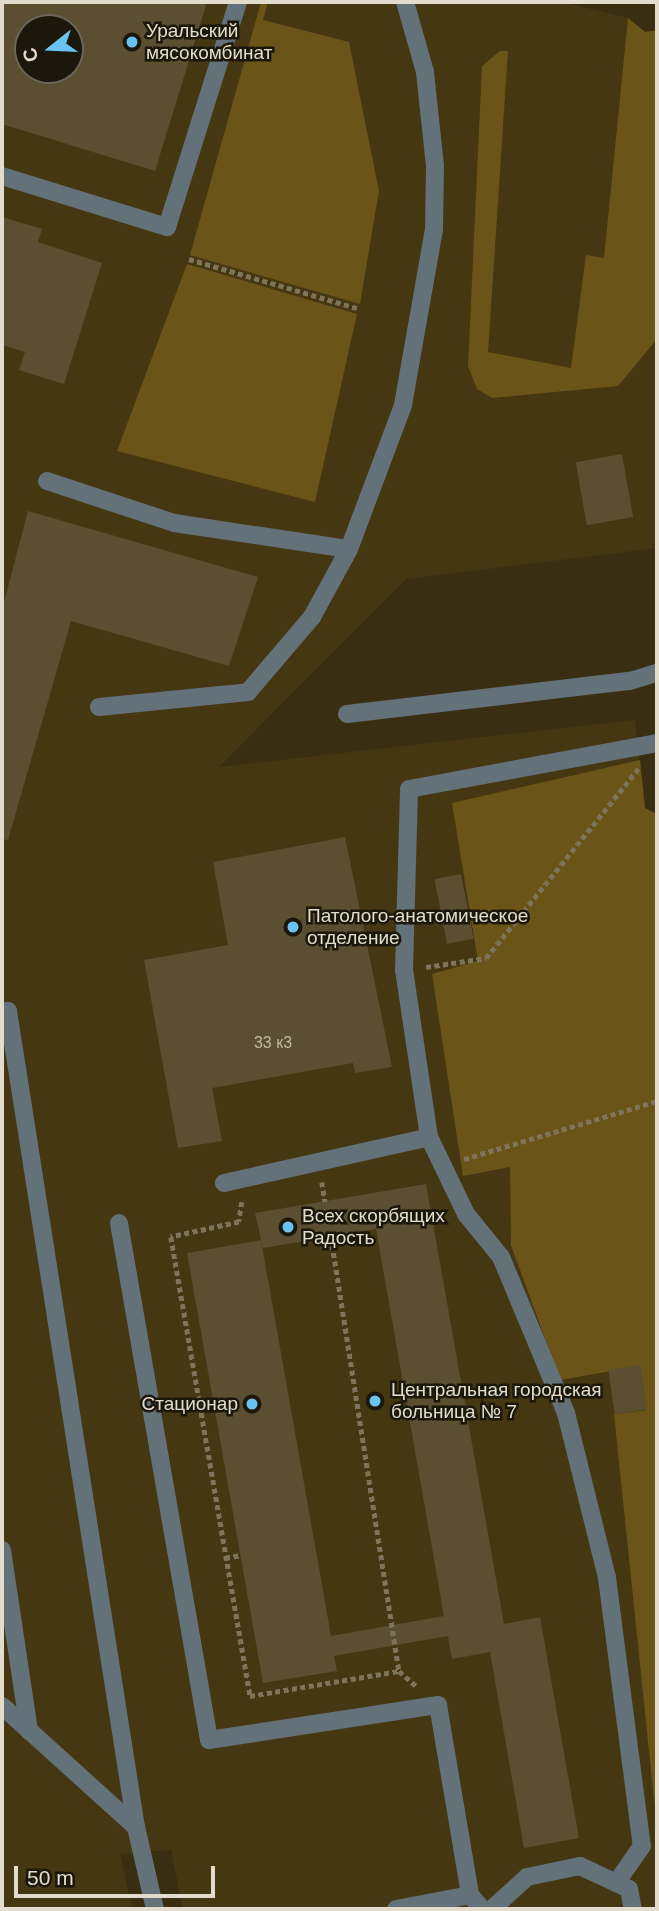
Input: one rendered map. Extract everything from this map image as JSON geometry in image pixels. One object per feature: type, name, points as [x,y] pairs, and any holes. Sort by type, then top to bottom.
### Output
[{"type":"lane","points":[[2,176],[167,227],[238,2]]},
{"type":"lane","points":[[99,707],[248,692],[312,617],[349,549],[403,405],[434,230],[435,166],[425,72],[405,2]]},
{"type":"lane","points":[[47,481],[174,523],[349,549]]},
{"type":"lane","points":[[347,714],[630,681],[657,673]]},
{"type":"lane","points":[[616,1882],[642,1846],[607,1578],[566,1413],[501,1257],[466,1214],[429,1137],[404,970],[409,789],[657,743]]},
{"type":"lane","points":[[2,1012],[8,1011],[136,1827],[155,1909]]},
{"type":"lane","points":[[224,1183],[429,1137]]},
{"type":"lane","points":[[119,1223],[209,1740],[438,1705],[470,1895],[482,1909]]},
{"type":"lane","points":[[2,1550],[29,1731]]},
{"type":"lane","points":[[2,1706],[136,1827]]},
{"type":"lane","points":[[492,1909],[527,1877],[580,1866],[629,1889],[633,1909]]},
{"type":"lane","points":[[396,1909],[470,1895]]},
{"type":"path","points":[[189,259],[357,308]]},
{"type":"path","points":[[404,970],[486,958],[628,778],[649,760]]},
{"type":"path","points":[[442,1164],[657,1101]]},
{"type":"path","points":[[245,1180],[239,1223],[171,1237],[250,1696],[399,1671]]},
{"type":"path","points":[[331,1237],[399,1671],[438,1705]]},
{"type":"path","points":[[225,1559],[241,1555]]},
{"type":"shaded area","points":[[2,2],[562,2],[628,18],[645,32],[657,123],[657,548],[406,579],[219,767],[635,720],[645,808],[657,814],[657,1909],[183,1909],[171,1850],[120,1854],[132,1909],[2,1909]]},
{"type":"shaded area","points":[[261,2],[268,2],[263,20],[349,42],[379,191],[360,304],[190,255]]},
{"type":"shaded area","points":[[628,18],[645,32],[657,30],[657,339],[618,386],[492,398],[477,389],[468,366],[482,66],[500,51],[508,51],[488,352],[571,368],[586,255],[604,258]]},
{"type":"shaded area","points":[[187,264],[357,314],[315,502],[117,451]]},
{"type":"shaded area","points":[[640,760],[645,808],[657,814],[657,1828],[614,1414],[646,1410],[640,1366],[560,1380],[511,1245],[510,1167],[463,1176],[432,974],[478,961],[452,803]]},
{"type":"building","points":[[2,2],[207,2],[155,171],[2,124]]},
{"type":"building","points":[[2,217],[42,229],[38,242],[102,263],[64,384],[19,370],[25,352],[2,345]]},
{"type":"building","points":[[622,454],[633,517],[587,525],[576,462]]},
{"type":"building","points":[[28,511],[258,577],[229,666],[71,621],[8,840],[2,839],[2,610]]},
{"type":"building","points":[[345,837],[392,1067],[355,1073],[353,1063],[212,1088],[222,1141],[178,1148],[144,960],[228,945],[213,862]]},
{"type":"building","points":[[461,874],[474,939],[447,944],[434,879]]},
{"type":"building","points":[[426,1184],[504,1624],[540,1617],[579,1838],[524,1848],[490,1652],[452,1659],[448,1636],[334,1656],[337,1671],[263,1683],[187,1253],[261,1240],[331,1636],[444,1616],[376,1229],[263,1248],[255,1213]]},
{"type":"building","points":[[640,1365],[646,1410],[615,1414],[608,1369]]},
{"type":"place","name":"Уральский мясокомбинат","points":[[132,42]]},
{"type":"place","name":"Патолого-анатомическое отделение","points":[[293,927]]},
{"type":"place","name":"Всех скорбящих Радость","points":[[288,1227]]},
{"type":"place","name":"Центральная городская больница № 7","points":[[375,1401]]},
{"type":"place","name":"Стационар","points":[[252,1404]]}]
